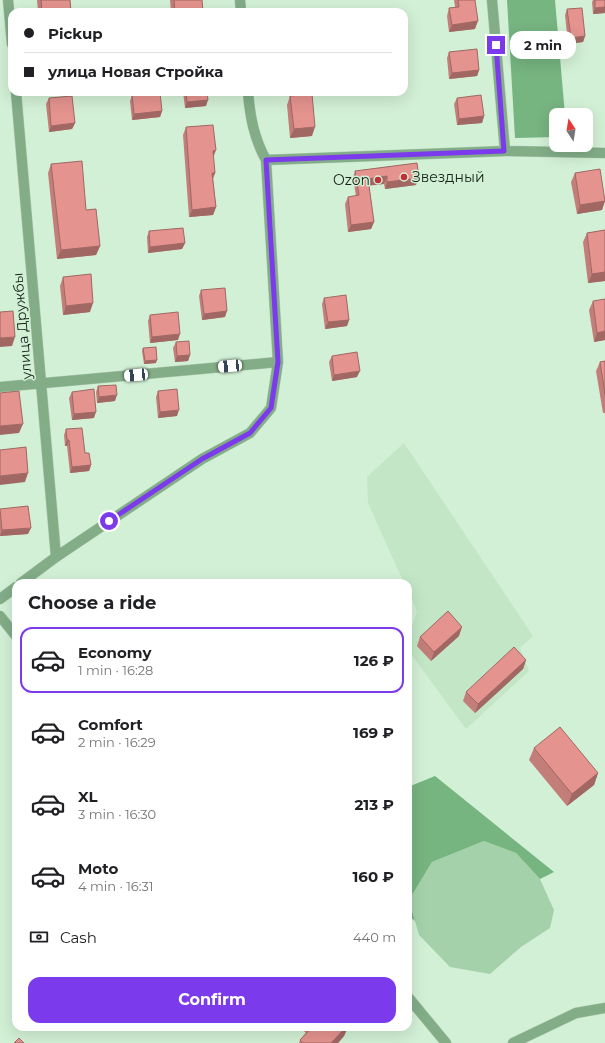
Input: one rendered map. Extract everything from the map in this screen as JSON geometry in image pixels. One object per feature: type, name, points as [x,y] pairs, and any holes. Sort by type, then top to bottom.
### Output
[{"type":"street","points":[[492,0],[504,151]]},
{"type":"street","name":"улица Дружбы","points":[[16,96],[56,557]]},
{"type":"street","points":[[26,579],[56,557],[202,459],[250,433],[271,408],[278,362],[266,160],[256,142],[248,96]]},
{"type":"street","points":[[266,160],[504,151],[605,154]]},
{"type":"street","points":[[0,387],[278,362]]},
{"type":"street","points":[[0,599],[12,590]]},
{"type":"street","points":[[0,616],[12,631]]},
{"type":"street","points":[[412,1002],[446,1043]]},
{"type":"street","points":[[513,1043],[576,1013],[605,1008]]},
{"type":"shaded area","points":[[404,443],[533,636],[520,648],[529,671],[466,729],[412,655],[412,626],[417,611],[412,600],[412,579],[402,579],[368,503],[367,477]]},
{"type":"shaded area","points":[[484,841],[516,853],[540,879],[554,910],[550,928],[521,947],[490,974],[450,967],[419,935],[412,910],[412,895],[432,862]]},
{"type":"green space","points":[[507,0],[555,0],[564,108],[549,108],[549,137],[515,138]]},
{"type":"green space","points":[[435,776],[554,872],[540,879],[516,853],[484,841],[432,862],[412,895],[412,785]]},
{"type":"green space","points":[[412,910],[415,921],[412,918]]},
{"type":"building","points":[[41,0],[70,0],[71,8],[42,8]]},
{"type":"building","points":[[174,0],[202,0],[203,8],[175,8]]},
{"type":"building","points":[[458,0],[475,0],[478,21],[452,25],[449,8],[459,7]]},
{"type":"building","points":[[595,0],[605,0],[605,7],[595,8]]},
{"type":"building","points":[[582,8],[585,36],[571,38],[567,9]]},
{"type":"building","points":[[477,49],[479,70],[452,73],[449,52]]},
{"type":"building","points":[[481,95],[484,116],[459,119],[457,98]]},
{"type":"building","points":[[72,96],[75,123],[51,126],[49,98]]},
{"type":"building","points":[[132,96],[160,96],[162,111],[134,114]]},
{"type":"building","points":[[186,96],[208,96],[208,100],[187,102]]},
{"type":"building","points":[[290,96],[312,96],[315,127],[294,129]]},
{"type":"building","points":[[213,125],[216,150],[213,151],[215,173],[212,173],[216,207],[192,210],[186,127]]},
{"type":"building","points":[[82,161],[86,210],[96,209],[100,246],[61,250],[51,164]]},
{"type":"building","points":[[417,163],[419,178],[387,182],[387,176],[368,179],[374,222],[351,225],[348,197],[359,195],[355,171]]},
{"type":"building","points":[[600,169],[605,201],[580,205],[575,173]]},
{"type":"building","points":[[183,228],[185,243],[150,247],[149,231]]},
{"type":"building","points":[[605,230],[605,272],[592,274],[587,233]]},
{"type":"building","points":[[91,274],[93,303],[66,306],[63,277]]},
{"type":"building","points":[[225,288],[227,311],[204,314],[201,290]]},
{"type":"building","points":[[346,295],[349,320],[328,322],[324,298]]},
{"type":"building","points":[[605,299],[605,331],[597,333],[593,301]]},
{"type":"building","points":[[13,311],[15,337],[0,338],[0,312]]},
{"type":"building","points":[[178,312],[180,334],[152,337],[150,315]]},
{"type":"building","points":[[189,341],[190,355],[177,356],[176,342]]},
{"type":"building","points":[[156,347],[157,360],[145,361],[143,348]]},
{"type":"building","points":[[357,352],[360,371],[334,375],[332,356]]},
{"type":"building","points":[[605,361],[605,394],[600,362]]},
{"type":"building","points":[[116,385],[117,395],[99,397],[98,386]]},
{"type":"building","points":[[94,389],[96,412],[74,414],[72,392]]},
{"type":"building","points":[[177,389],[179,410],[160,412],[158,391]]},
{"type":"building","points":[[19,391],[23,424],[0,426],[0,393]]},
{"type":"building","points":[[82,428],[85,453],[89,453],[91,465],[72,467],[69,440],[67,440],[66,429]]},
{"type":"building","points":[[26,447],[28,473],[0,476],[0,450]]},
{"type":"building","points":[[28,506],[31,528],[2,530],[0,509]]},
{"type":"building","points":[[448,611],[462,627],[434,652],[420,637]]},
{"type":"building","points":[[514,647],[526,660],[478,704],[466,692]]},
{"type":"building","points":[[560,727],[598,773],[572,794],[534,748]]},
{"type":"building","points":[[308,1031],[342,1031],[331,1043],[303,1043],[300,1040]]},
{"type":"building","points":[[19,1038],[24,1043],[14,1043]]},
{"type":"place","name":"Звездный","points":[[404,177]]},
{"type":"place","name":"Ozon","points":[[378,180]]},
{"type":"route","points":[[109,521],[202,459],[250,433],[271,408],[278,362],[266,160],[504,151],[496,45]]}]
